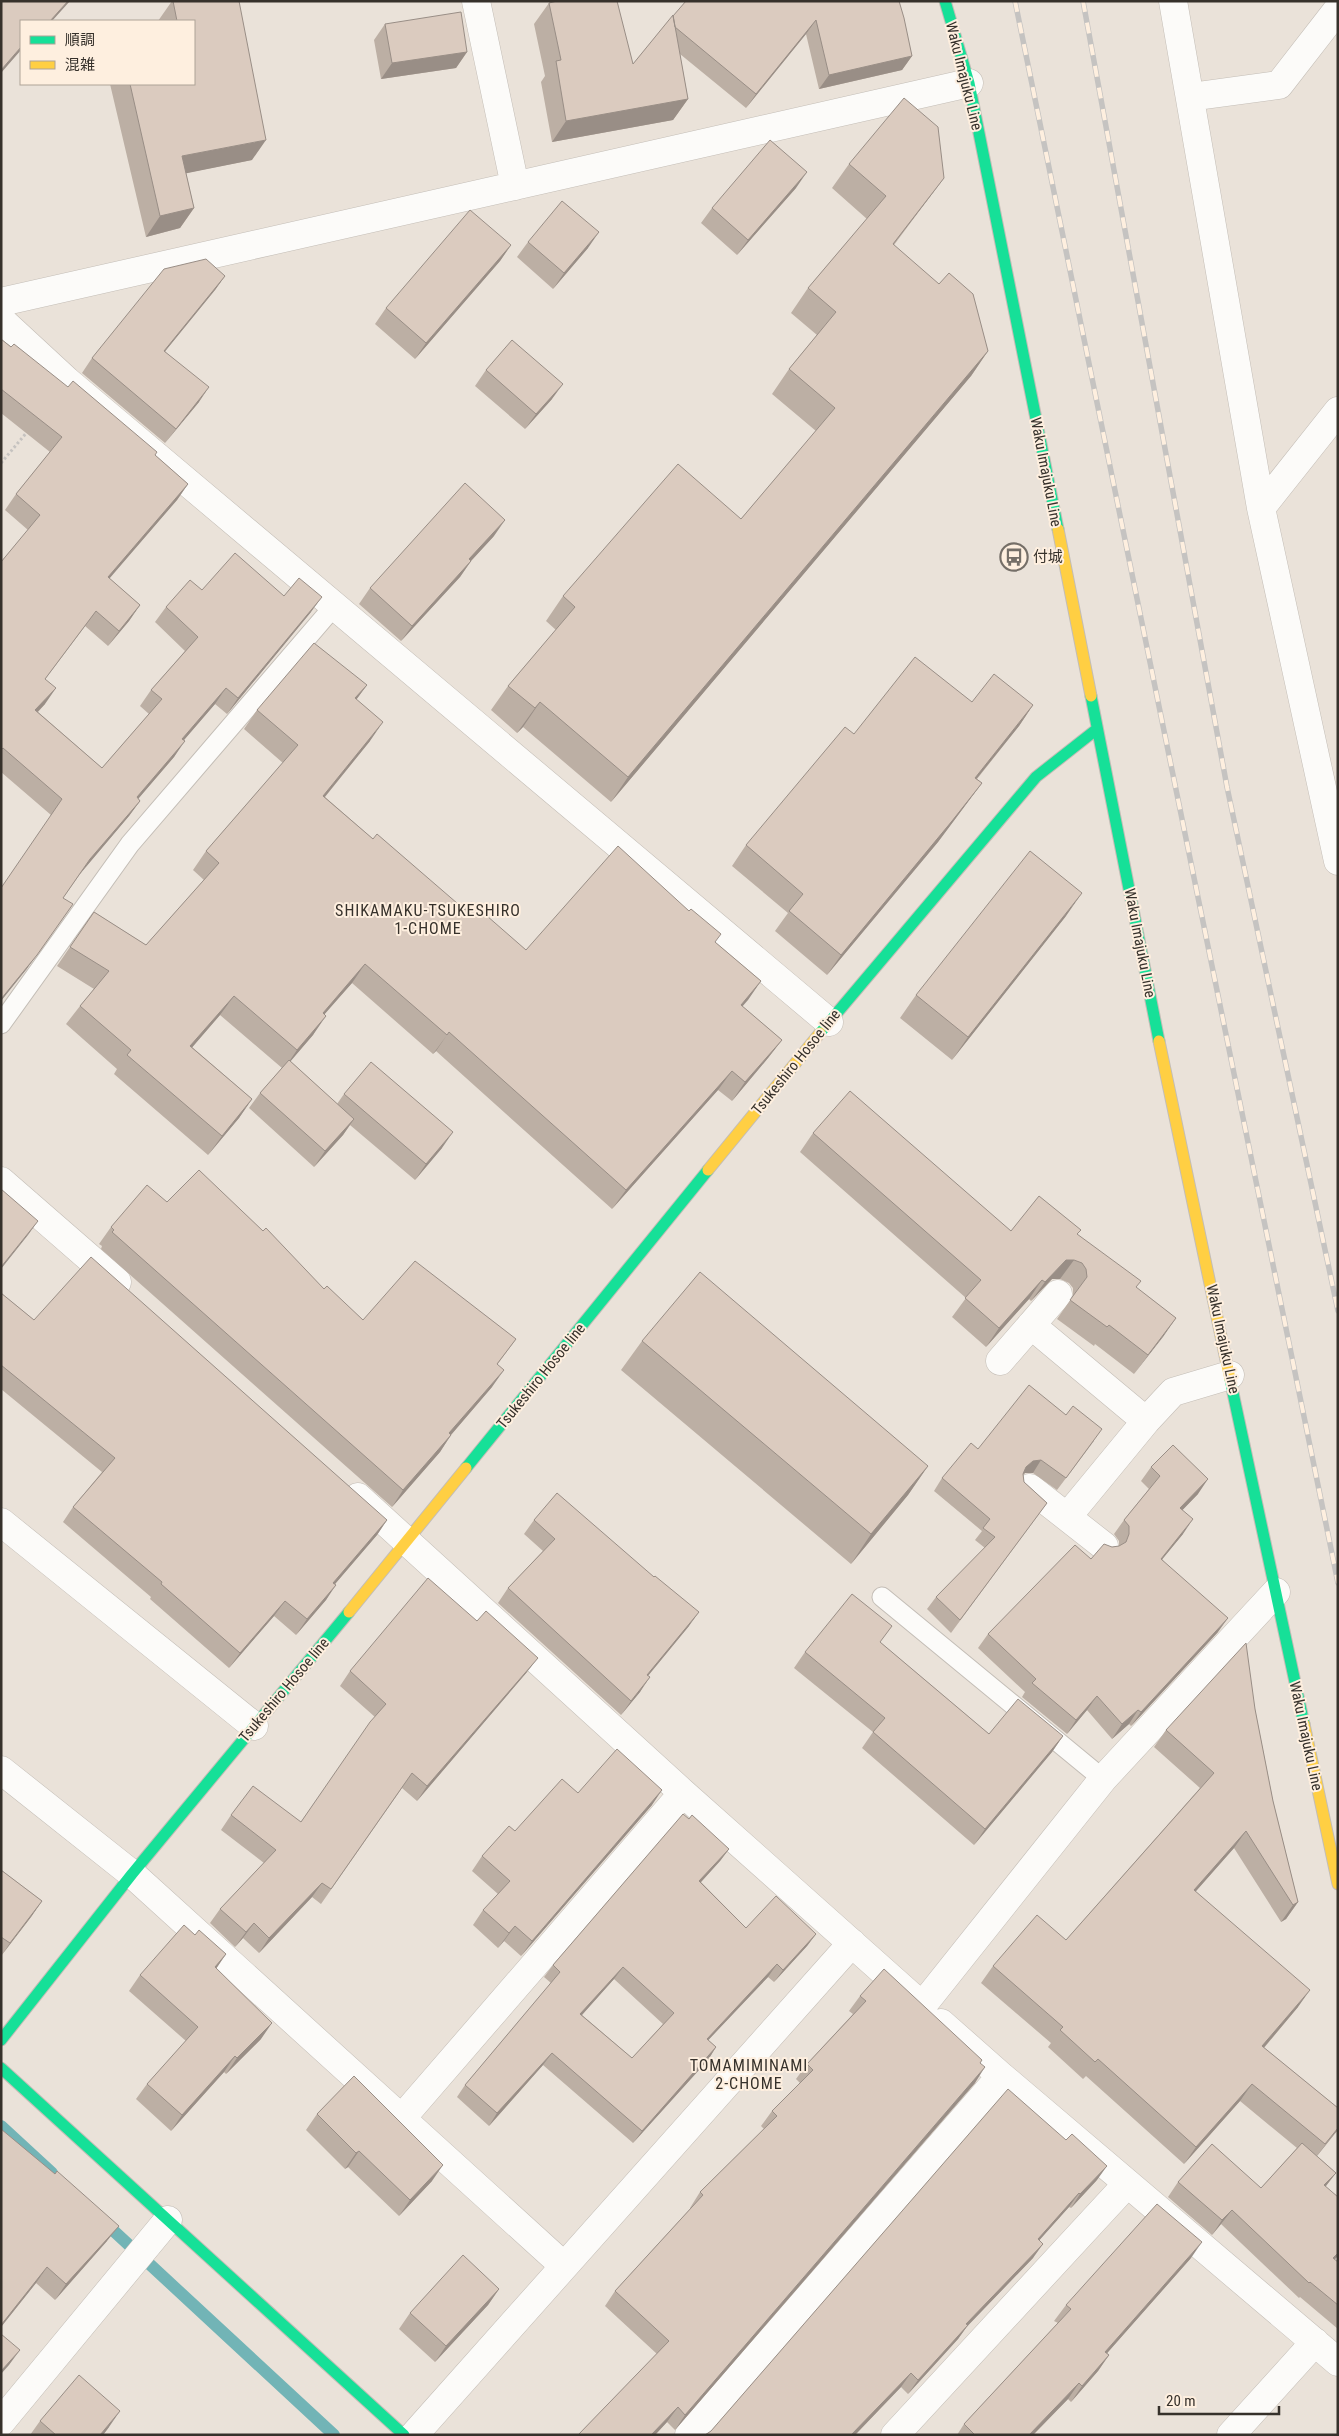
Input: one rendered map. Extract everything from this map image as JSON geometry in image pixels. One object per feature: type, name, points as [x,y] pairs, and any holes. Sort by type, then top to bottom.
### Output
[{"type":"main road","name":"Waku Imajuku Line","points":[[945,1],[969,83],[1173,1111],[1338,1884]]},
{"type":"main road","name":"Tsukeshiro Hosoe line","points":[[1,2040],[132,1874],[407,1541],[829,1022],[1036,777],[1097,729]]},
{"type":"main road","points":[[1,2068],[404,2435]]},
{"type":"street","points":[[476,1],[515,186]]},
{"type":"street","points":[[1173,1],[1261,508],[1333,819],[1338,861]]},
{"type":"street","points":[[1190,97],[1279,85],[1338,9]]},
{"type":"street","points":[[1,302],[969,83]]},
{"type":"street","points":[[1,320],[67,382],[335,605],[679,898],[829,1022]]},
{"type":"street","points":[[1261,508],[1338,411]]},
{"type":"street","points":[[1,1181],[134,1297]]},
{"type":"street","points":[[1000,1361],[1058,1294]]},
{"type":"street","points":[[1031,1325],[1146,1421]]},
{"type":"street","points":[[1067,1517],[1146,1421],[1173,1392],[1230,1375]]},
{"type":"street","points":[[340,1481],[683,1793],[1000,2076],[1338,2362]]},
{"type":"street","points":[[1030,1488],[1104,1546]]},
{"type":"street","points":[[1,1522],[254,1726]]},
{"type":"street","points":[[922,2006],[1103,1779],[1276,1592]]},
{"type":"street","points":[[1,1770],[132,1874],[564,2266]]},
{"type":"street","points":[[401,2118],[683,1793]]},
{"type":"street","points":[[414,2435],[852,1943]]},
{"type":"street","points":[[689,2435],[1000,2076]]},
{"type":"street","points":[[895,2435],[1128,2184]]},
{"type":"street","points":[[1,2422],[168,2220]]},
{"type":"street","points":[[1231,2435],[1315,2342]]},
{"type":"lane","points":[[1,1024],[130,844],[335,605]]},
{"type":"lane","points":[[882,1597],[1103,1779]]},
{"type":"path","points":[[1,464],[31,426]]},
{"type":"building","points":[[1,1],[68,1],[51,20],[20,20],[20,48],[1,70]]},
{"type":"building","points":[[173,1],[239,1],[266,140],[182,156],[194,208],[160,216],[130,85],[195,85],[195,20],[177,20]]},
{"type":"building","points":[[557,1],[617,1],[633,64],[673,15],[688,99],[566,121],[556,61],[561,60],[549,3]]},
{"type":"building","points":[[686,1],[899,1],[912,56],[829,75],[816,20],[756,94],[675,27],[673,16]]},
{"type":"building","points":[[461,12],[467,52],[392,63],[385,24]]},
{"type":"building","points":[[904,98],[938,127],[944,178],[893,244],[939,284],[949,273],[973,294],[988,351],[628,777],[540,702],[535,708],[508,686],[575,607],[563,596],[678,464],[741,519],[835,408],[789,369],[836,312],[808,288],[886,196],[849,164]]},
{"type":"building","points":[[770,140],[807,172],[748,240],[712,208]]},
{"type":"building","points":[[562,201],[599,232],[564,273],[528,242]]},
{"type":"building","points":[[470,210],[511,245],[426,343],[386,308]]},
{"type":"building","points":[[206,259],[225,276],[164,351],[209,387],[176,429],[92,358],[164,269]]},
{"type":"building","points":[[1,339],[11,347],[14,344],[68,387],[73,381],[157,452],[155,455],[188,484],[108,577],[140,605],[119,631],[96,611],[45,679],[56,688],[35,710],[102,768],[162,699],[151,690],[198,637],[166,607],[190,580],[202,590],[235,553],[284,596],[299,578],[322,597],[238,698],[226,688],[182,739],[185,741],[137,797],[140,801],[90,859],[63,898],[73,904],[37,955],[1,999],[1,888],[62,799],[3,748],[1,750],[1,562],[40,515],[16,494],[62,437],[1,389]]},
{"type":"building","points":[[512,340],[563,384],[536,414],[486,370]]},
{"type":"building","points":[[465,483],[505,520],[412,626],[370,588]]},
{"type":"building","points":[[314,643],[367,685],[355,698],[383,722],[323,796],[373,839],[377,834],[465,910],[471,902],[526,950],[618,846],[689,911],[691,909],[721,934],[715,942],[761,981],[741,1005],[782,1040],[745,1082],[732,1071],[626,1190],[449,1032],[447,1035],[365,964],[323,1013],[326,1016],[297,1050],[234,996],[190,1046],[252,1099],[222,1136],[127,1055],[131,1050],[80,1006],[109,971],[70,947],[94,912],[146,945],[219,863],[206,851],[298,745],[257,710]]},
{"type":"building","points":[[915,657],[972,702],[994,674],[1033,705],[975,778],[982,783],[841,955],[789,911],[803,894],[746,845],[845,727],[854,734]]},
{"type":"building","points":[[1030,851],[1082,893],[968,1037],[916,995]]},
{"type":"building","points":[[289,1060],[354,1119],[325,1151],[260,1093]]},
{"type":"building","points":[[371,1062],[453,1132],[426,1164],[344,1094]]},
{"type":"building","points":[[850,1091],[1011,1231],[1039,1196],[1081,1230],[1077,1234],[1141,1281],[1136,1287],[1176,1318],[1148,1355],[1109,1325],[1107,1327],[1070,1300],[1087,1277],[1086,1269],[1082,1263],[1074,1260],[1066,1260],[1045,1282],[1042,1280],[999,1328],[965,1298],[981,1280],[813,1133]]},
{"type":"building","points":[[199,1170],[263,1231],[266,1228],[324,1289],[327,1286],[363,1320],[415,1261],[516,1339],[497,1364],[504,1370],[449,1433],[451,1435],[403,1490],[112,1232],[114,1230],[111,1227],[147,1185],[167,1202]]},
{"type":"building","points":[[1,1189],[38,1221],[1,1267]]},
{"type":"building","points":[[91,1257],[387,1520],[333,1583],[336,1585],[307,1619],[285,1601],[240,1653],[161,1584],[162,1582],[73,1507],[115,1458],[1,1365],[1,1293],[34,1320]]},
{"type":"building","points":[[700,1272],[928,1466],[871,1534],[642,1341]]},
{"type":"building","points":[[1029,1385],[1066,1415],[1073,1406],[1102,1429],[1066,1478],[1041,1460],[1033,1461],[1026,1467],[1023,1474],[1024,1482],[1047,1503],[960,1620],[936,1597],[995,1537],[983,1528],[990,1519],[942,1478],[971,1443],[978,1449]]},
{"type":"building","points":[[1173,1445],[1208,1479],[1180,1508],[1193,1519],[1161,1559],[1228,1618],[1141,1712],[1138,1710],[1122,1724],[1097,1696],[1076,1720],[1032,1683],[1036,1679],[988,1634],[1075,1545],[1091,1559],[1104,1544],[1112,1547],[1126,1542],[1129,1526],[1124,1520],[1160,1476],[1151,1467]]},
{"type":"building","points":[[557,1493],[654,1577],[699,1612],[647,1675],[650,1677],[631,1701],[508,1588],[555,1539],[534,1520]]},
{"type":"building","points":[[428,1578],[477,1621],[486,1611],[538,1658],[427,1786],[412,1773],[331,1889],[322,1883],[269,1938],[254,1923],[246,1932],[220,1909],[276,1850],[231,1815],[253,1786],[301,1822],[370,1722],[386,1704],[350,1671]]},
{"type":"building","points":[[852,1594],[892,1626],[880,1642],[989,1734],[1018,1699],[1063,1736],[985,1829],[873,1732],[885,1718],[805,1652]]},
{"type":"building","points":[[1246,1643],[1255,1709],[1273,1801],[1298,1902],[1293,1905],[1246,1831],[1194,1890],[1310,1990],[1262,2046],[1338,2108],[1338,2128],[1325,2144],[1252,2084],[1196,2147],[1098,2059],[1095,2062],[1060,2030],[1063,2027],[993,1966],[1037,1915],[1066,1940],[1214,1773],[1166,1730]]},
{"type":"building","points":[[617,1749],[662,1790],[532,1941],[515,1926],[509,1933],[483,1910],[510,1881],[482,1856],[509,1826],[515,1831],[562,1779],[578,1793]]},
{"type":"building","points":[[683,1814],[689,1819],[692,1815],[729,1849],[699,1881],[746,1928],[776,1896],[816,1934],[783,1970],[777,1964],[707,2039],[716,2047],[642,2131],[552,2053],[497,2113],[465,2085],[560,1972],[553,1965]],"holes":[[[623,1967],[674,2013],[632,2058],[580,2014]]]},
{"type":"building","points":[[1,1870],[42,1901],[10,1943],[1,1937]]},
{"type":"building","points":[[184,1925],[195,1935],[199,1930],[226,1954],[215,1967],[272,2023],[237,2058],[235,2056],[182,2115],[147,2084],[198,2027],[140,1975]]},
{"type":"building","points":[[884,1969],[982,2060],[980,2063],[985,2067],[685,2415],[678,2407],[651,2435],[578,2435],[669,2341],[615,2291],[703,2195],[700,2192],[777,2116],[772,2111],[813,2070],[807,2064],[866,2001],[860,1996]]},
{"type":"building","points":[[354,2076],[443,2165],[410,2200],[359,2151],[356,2153],[317,2114]]},
{"type":"building","points":[[1008,2089],[1066,2140],[1072,2134],[1107,2166],[1079,2193],[1038,2239],[1043,2244],[966,2324],[968,2325],[918,2380],[911,2373],[851,2435],[705,2435],[711,2431]]},
{"type":"building","points":[[1,2129],[55,2174],[57,2171],[119,2226],[66,2284],[47,2267],[1,2325]]},
{"type":"building","points":[[1302,2143],[1336,2173],[1324,2185],[1338,2197],[1338,2253],[1333,2258],[1338,2262],[1338,2305],[1309,2283],[1232,2210],[1222,2220],[1178,2182],[1212,2144],[1261,2188]]},
{"type":"building","points":[[1157,2204],[1202,2242],[1105,2352],[1109,2355],[1082,2386],[1079,2383],[1029,2435],[975,2435],[964,2424],[1071,2309],[1066,2305]]},
{"type":"building","points":[[463,2255],[499,2289],[446,2346],[410,2313]]},
{"type":"building","points":[[1,2334],[20,2350],[1,2371]]},
{"type":"building","points":[[79,2375],[120,2411],[100,2435],[56,2435],[40,2421]]},
{"type":"waterway","points":[[1,2126],[52,2173]]},
{"type":"waterway","points":[[103,2221],[334,2435]]},
{"type":"railway","points":[[1015,1],[1338,1583]]},
{"type":"railway","points":[[1083,1],[1227,787],[1338,1311]]},
{"type":"traffic: fast","points":[[945,1],[969,83],[1058,529]]},
{"type":"traffic: fast","points":[[1091,696],[1159,1041]]},
{"type":"traffic: fast","points":[[820,1033],[1036,777],[1097,729]]},
{"type":"traffic: fast","points":[[466,1468],[708,1170]]},
{"type":"traffic: fast","points":[[1230,1379],[1304,1724]]},
{"type":"traffic: fast","points":[[1,2040],[132,1874],[349,1612]]},
{"type":"traffic: fast","points":[[1,2068],[404,2435]]},
{"type":"traffic: slow","points":[[1058,529],[1091,696]]},
{"type":"traffic: slow","points":[[708,1170],[820,1033]]},
{"type":"traffic: slow","points":[[1159,1041],[1230,1379]]},
{"type":"traffic: slow","points":[[349,1612],[466,1468]]},
{"type":"traffic: slow","points":[[1304,1724],[1338,1884]]},
{"type":"place","name":"付城","points":[[1014,557]]},
{"type":"district","name":"SHIKAMAKU-TSUKESHIRO 1-CHOME","points":[[428,919]]},
{"type":"district","name":"TOMAMIMINAMI 2-CHOME","points":[[749,2074]]}]
